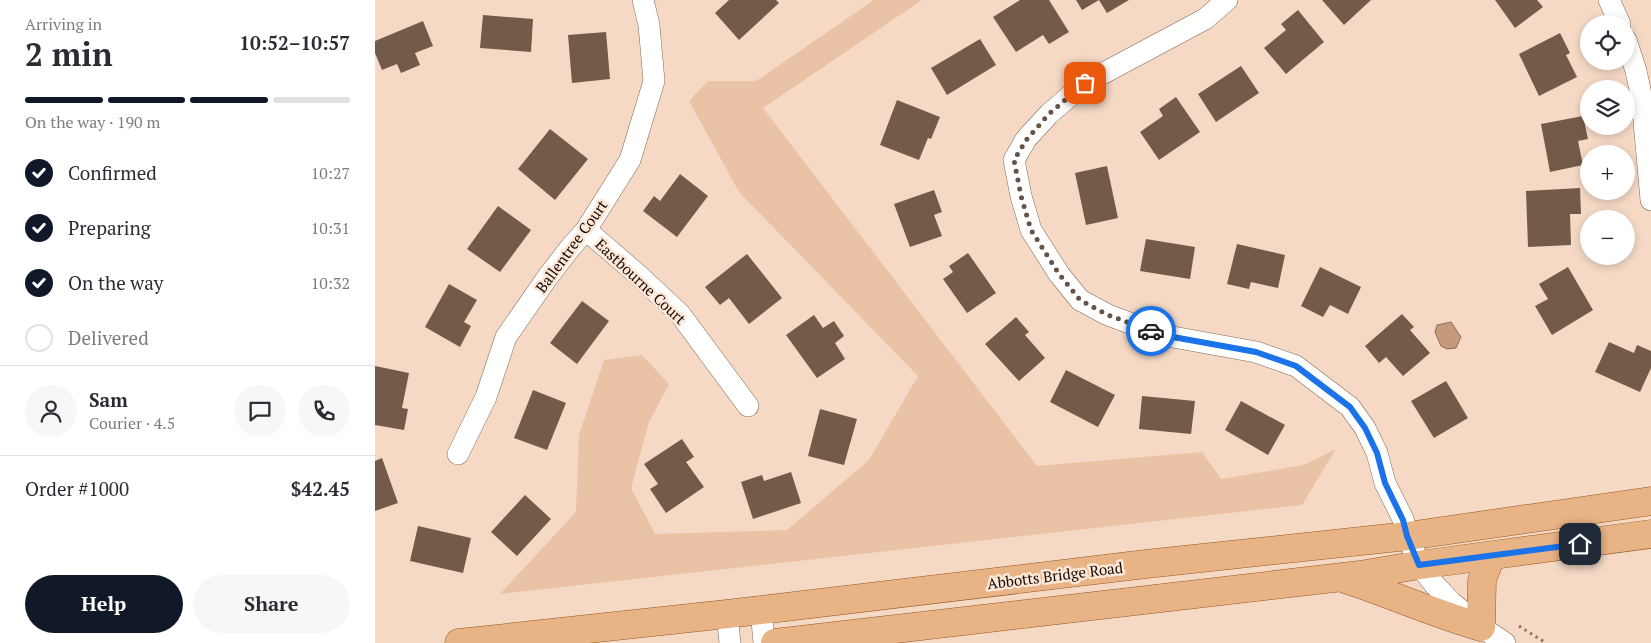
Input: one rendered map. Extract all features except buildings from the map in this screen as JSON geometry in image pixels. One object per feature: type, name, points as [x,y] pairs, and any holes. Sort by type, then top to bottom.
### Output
[{"type":"main road","name":"Abbotts Bridge Road","points":[[459,643],[1407,536],[1651,501]]},
{"type":"main road","points":[[775,643],[1339,578],[1419,565],[1651,534]]},
{"type":"main road","points":[[1339,578],[1378,590],[1449,618],[1481,627],[1482,580],[1491,556]]},
{"type":"street","name":"Ballentree Court","points":[[458,454],[486,397],[506,337],[547,278],[586,230],[630,160],[654,81],[649,25],[643,0]]},
{"type":"street","points":[[1227,0],[1205,19],[1085,83],[1049,114],[1027,139],[1014,160],[1021,196],[1031,230],[1059,274],[1080,300],[1108,315],[1162,335],[1256,352],[1296,366],[1350,407],[1365,428],[1377,453],[1385,483],[1403,520],[1407,536],[1419,565],[1451,602],[1481,627],[1505,643]]},
{"type":"street","points":[[1609,0],[1616,15]]},
{"type":"street","points":[[1635,68],[1642,99],[1651,200]]},
{"type":"street","name":"Eastbourne Court","points":[[586,230],[680,314],[748,406]]},
{"type":"street","points":[[761,609],[764,643]]},
{"type":"street","points":[[727,614],[730,643]]},
{"type":"path","points":[[1516,624],[1546,643]]},
{"type":"shaded area","points":[[874,0],[922,0],[763,108],[1037,466],[1202,452],[1221,479],[1304,465],[1336,449],[1302,505],[500,594],[576,512],[579,435],[604,360],[642,355],[669,384],[649,422],[631,488],[655,534],[787,530],[869,460],[918,376],[739,192],[689,101],[708,81],[756,81]]},
{"type":"shaded area","points":[[1451,322],[1461,337],[1456,348],[1447,349],[1441,346],[1435,332],[1437,325]]},
{"type":"way so far","points":[[1085,83],[1049,114],[1027,139],[1014,160],[1021,196],[1031,230],[1059,274],[1080,300],[1108,315],[1151,331]]},
{"type":"route","points":[[1151,331],[1162,335],[1256,352],[1296,366],[1350,407],[1365,428],[1377,453],[1385,483],[1403,520],[1407,536],[1419,565],[1580,544]]}]
